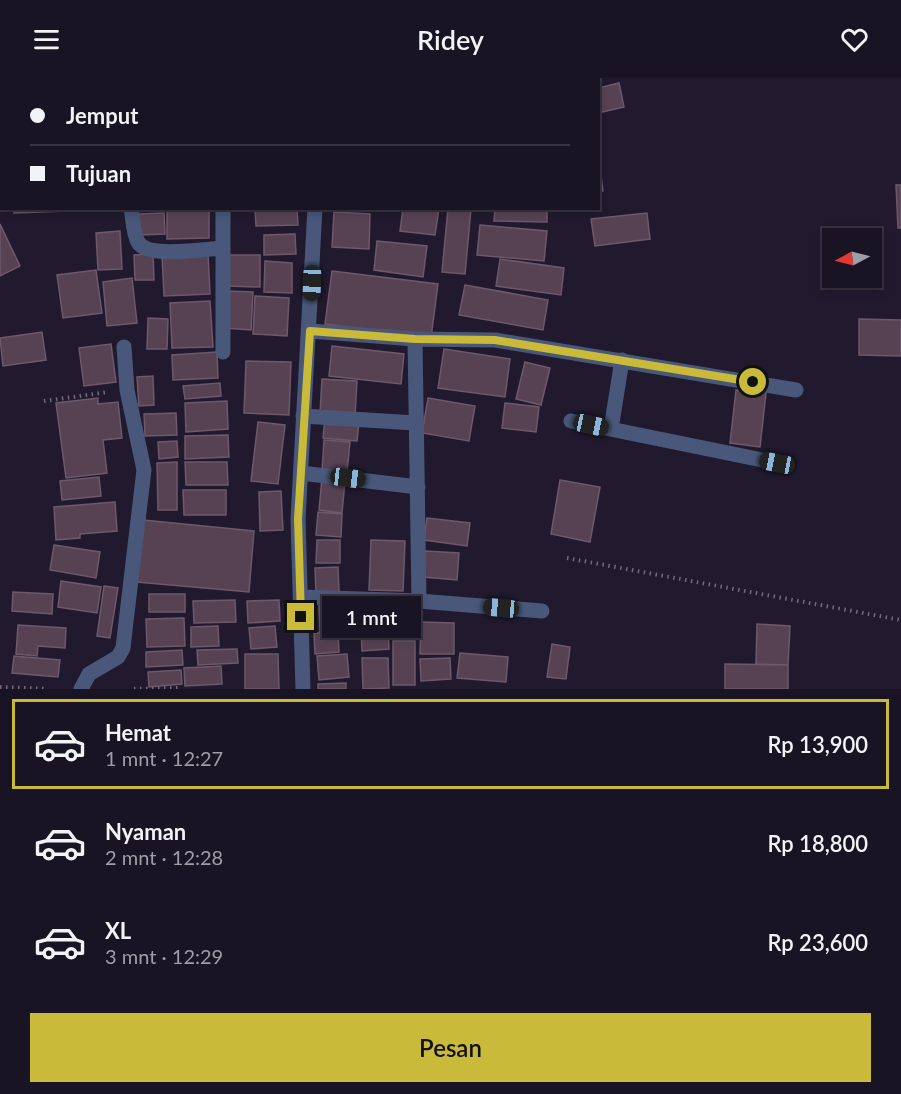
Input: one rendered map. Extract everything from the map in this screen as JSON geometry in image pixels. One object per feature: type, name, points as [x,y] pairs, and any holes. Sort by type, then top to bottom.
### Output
[{"type":"street","points":[[131,210],[138,242],[147,250],[160,252],[222,248]]},
{"type":"street","points":[[223,210],[223,352]]},
{"type":"street","points":[[303,689],[298,519],[315,210]]},
{"type":"street","points":[[310,331],[415,339],[495,340],[796,390]]},
{"type":"street","points":[[415,339],[419,601]]},
{"type":"street","points":[[81,689],[89,674],[118,657],[123,648],[144,470],[128,390],[124,347]]},
{"type":"street","points":[[611,429],[622,360]]},
{"type":"street","points":[[303,416],[415,423]]},
{"type":"street","points":[[572,421],[777,463]]},
{"type":"street","points":[[301,473],[418,486]]},
{"type":"street","points":[[301,597],[419,601],[542,611]]},
{"type":"path","points":[[45,401],[128,390]]},
{"type":"path","points":[[567,558],[901,620]]},
{"type":"path","points":[[0,687],[47,689]]},
{"type":"path","points":[[134,689],[178,688]]},
{"type":"building","points":[[619,83],[624,107],[600,113],[600,88]]},
{"type":"building","points":[[600,168],[603,191],[600,192]]},
{"type":"building","points":[[896,185],[901,185],[901,228],[898,228]]},
{"type":"building","points":[[14,210],[66,210],[66,211],[14,213]]},
{"type":"building","points":[[167,210],[209,210],[209,238],[167,239]]},
{"type":"building","points":[[255,210],[297,210],[298,225],[256,226]]},
{"type":"building","points":[[403,210],[439,210],[435,235],[400,231]]},
{"type":"building","points":[[448,210],[471,210],[465,274],[442,272]]},
{"type":"building","points":[[495,210],[547,210],[547,222],[494,221]]},
{"type":"building","points":[[334,212],[370,214],[369,249],[332,247]]},
{"type":"building","points":[[164,213],[165,234],[140,235],[139,214]]},
{"type":"building","points":[[647,213],[650,239],[595,246],[591,219]]},
{"type":"building","points":[[0,224],[20,266],[0,276]]},
{"type":"building","points":[[480,225],[547,231],[544,261],[477,255]]},
{"type":"building","points":[[120,231],[122,269],[98,270],[96,233]]},
{"type":"building","points":[[295,234],[296,254],[264,255],[264,235]]},
{"type":"building","points":[[377,241],[427,246],[423,277],[374,270]]},
{"type":"building","points":[[153,254],[154,280],[135,280],[134,255]]},
{"type":"building","points":[[208,254],[210,294],[164,296],[162,255]]},
{"type":"building","points":[[227,255],[260,255],[260,287],[226,286]]},
{"type":"building","points":[[500,259],[564,268],[561,295],[496,286]]},
{"type":"building","points":[[265,261],[292,263],[292,293],[264,292]]},
{"type":"building","points":[[96,270],[102,313],[63,318],[57,275]]},
{"type":"building","points":[[332,271],[438,284],[431,338],[325,324]]},
{"type":"building","points":[[132,278],[137,323],[107,326],[103,282]]},
{"type":"building","points":[[465,285],[548,300],[543,330],[459,315]]},
{"type":"building","points":[[226,291],[253,292],[251,330],[224,328]]},
{"type":"building","points":[[255,296],[289,298],[287,336],[253,334]]},
{"type":"building","points":[[210,301],[213,347],[172,348],[170,303]]},
{"type":"building","points":[[148,318],[168,319],[167,349],[147,349]]},
{"type":"building","points":[[859,319],[901,320],[901,356],[859,355]]},
{"type":"building","points":[[42,332],[46,360],[3,366],[0,338]]},
{"type":"building","points":[[111,344],[116,382],[84,386],[79,348]]},
{"type":"building","points":[[332,346],[404,354],[401,384],[329,376]]},
{"type":"building","points":[[444,349],[510,359],[505,397],[438,388]]},
{"type":"building","points":[[217,352],[218,378],[173,380],[172,355]]},
{"type":"building","points":[[246,361],[291,362],[289,415],[244,413]]},
{"type":"building","points":[[525,362],[550,368],[541,405],[516,399]]},
{"type":"building","points":[[153,376],[154,405],[139,406],[137,377]]},
{"type":"building","points":[[322,379],[357,381],[355,415],[320,413]]},
{"type":"building","points":[[220,383],[221,396],[185,399],[183,386]]},
{"type":"building","points":[[736,390],[766,393],[760,447],[730,443]]},
{"type":"building","points":[[98,398],[98,404],[118,402],[122,438],[103,440],[107,473],[66,478],[56,403]]},
{"type":"building","points":[[428,398],[475,406],[469,441],[422,433]]},
{"type":"building","points":[[227,401],[228,429],[186,432],[185,403]]},
{"type":"building","points":[[505,403],[539,407],[536,432],[502,428]]},
{"type":"building","points":[[176,413],[177,435],[145,436],[144,414]]},
{"type":"building","points":[[325,419],[359,423],[357,441],[323,438]]},
{"type":"building","points":[[258,422],[285,425],[278,484],[251,481]]},
{"type":"building","points":[[228,435],[229,457],[185,459],[185,436]]},
{"type":"building","points":[[324,440],[350,442],[347,473],[322,471]]},
{"type":"building","points":[[177,441],[178,457],[159,459],[158,442]]},
{"type":"building","points":[[177,462],[177,510],[158,510],[157,463]]},
{"type":"building","points":[[185,462],[227,462],[228,485],[186,485]]},
{"type":"building","points":[[99,477],[101,496],[62,500],[60,481]]},
{"type":"building","points":[[322,478],[345,481],[342,513],[319,510]]},
{"type":"building","points":[[560,480],[600,487],[590,542],[551,534]]},
{"type":"building","points":[[183,490],[226,490],[226,515],[184,515]]},
{"type":"building","points":[[281,491],[283,530],[260,531],[259,492]]},
{"type":"building","points":[[115,502],[117,531],[80,534],[80,538],[56,540],[54,507]]},
{"type":"building","points":[[318,512],[342,514],[341,537],[316,535]]},
{"type":"building","points":[[427,518],[470,523],[467,546],[424,540]]},
{"type":"building","points":[[143,520],[254,531],[249,592],[137,582]]},
{"type":"building","points":[[317,540],[340,540],[340,563],[316,563]]},
{"type":"building","points":[[371,540],[405,541],[403,591],[369,590]]},
{"type":"building","points":[[54,545],[100,552],[96,578],[50,570]]},
{"type":"building","points":[[425,551],[459,553],[457,580],[423,577]]},
{"type":"building","points":[[338,567],[339,592],[316,593],[315,568]]},
{"type":"building","points":[[61,581],[101,587],[97,613],[58,607]]},
{"type":"building","points":[[104,586],[118,588],[110,638],[97,636]]},
{"type":"building","points":[[13,592],[53,594],[52,614],[12,611]]},
{"type":"building","points":[[149,594],[185,594],[185,612],[149,612]]},
{"type":"building","points":[[235,600],[236,622],[194,623],[193,601]]},
{"type":"building","points":[[279,600],[280,621],[248,623],[247,601]]},
{"type":"building","points":[[357,600],[394,602],[393,628],[356,626]]},
{"type":"building","points":[[346,605],[349,630],[320,632],[319,606]]},
{"type":"building","points":[[184,618],[185,646],[147,647],[146,619]]},
{"type":"building","points":[[421,622],[454,623],[454,654],[420,654]]},
{"type":"building","points":[[757,624],[790,626],[788,665],[756,664]]},
{"type":"building","points":[[18,625],[66,628],[65,648],[38,646],[37,656],[16,654]]},
{"type":"building","points":[[218,626],[219,646],[191,647],[191,627]]},
{"type":"building","points":[[275,626],[277,647],[251,649],[249,628]]},
{"type":"building","points":[[388,629],[389,649],[362,651],[361,630]]},
{"type":"building","points":[[338,632],[339,652],[315,654],[314,633]]},
{"type":"building","points":[[393,641],[415,641],[415,685],[393,685]]},
{"type":"building","points":[[552,644],[570,647],[566,679],[547,677]]},
{"type":"building","points":[[237,649],[238,663],[198,665],[197,650]]},
{"type":"building","points":[[182,650],[183,665],[146,667],[146,652]]},
{"type":"building","points":[[460,653],[508,657],[506,682],[457,678]]},
{"type":"building","points":[[245,654],[278,654],[279,689],[245,689]]},
{"type":"building","points":[[347,654],[349,677],[319,680],[317,656]]},
{"type":"building","points":[[14,656],[60,660],[58,677],[12,673]]},
{"type":"building","points":[[362,658],[388,658],[389,688],[363,689]]},
{"type":"building","points":[[450,658],[451,679],[421,681],[420,659]]},
{"type":"building","points":[[725,664],[788,665],[788,689],[725,689]]},
{"type":"building","points":[[221,666],[222,684],[185,686],[184,668]]},
{"type":"building","points":[[181,670],[182,684],[149,687],[148,672]]},
{"type":"building","points":[[346,683],[346,689],[318,689],[318,684]]},
{"type":"route","points":[[301,617],[298,519],[310,331],[415,339],[495,340],[753,382]]}]
